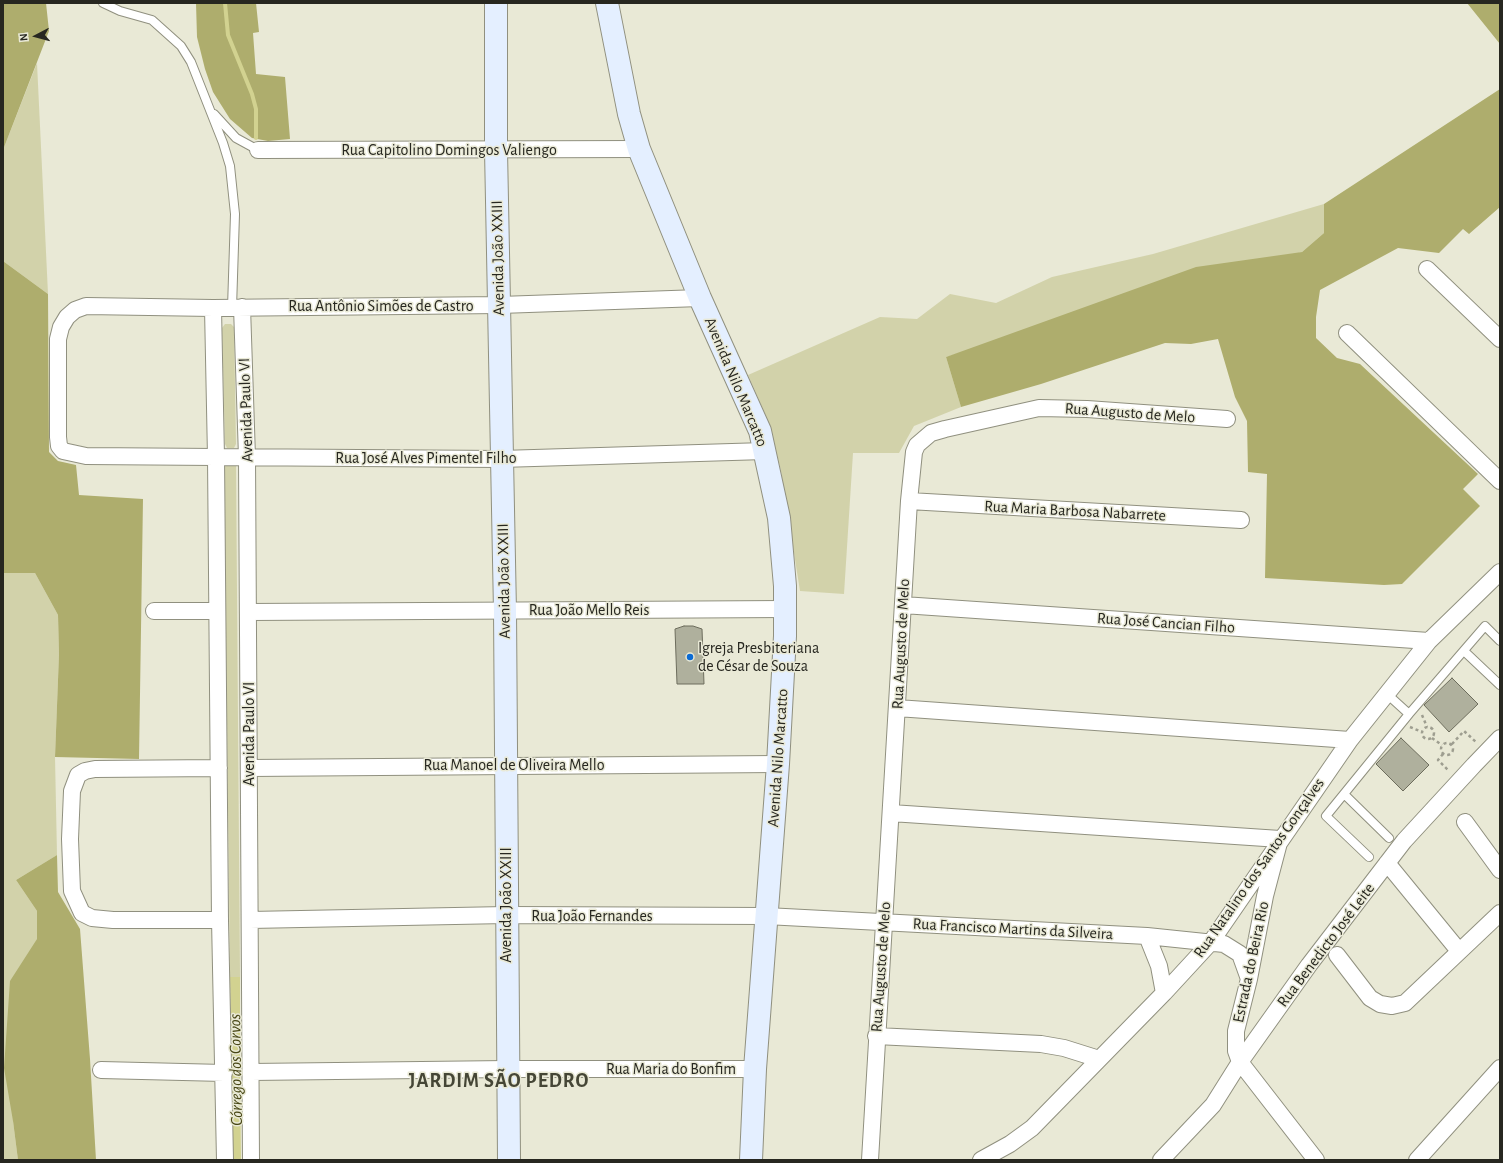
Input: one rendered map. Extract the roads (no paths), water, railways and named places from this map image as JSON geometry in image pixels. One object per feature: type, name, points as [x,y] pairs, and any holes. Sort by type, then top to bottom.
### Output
[{"type":"street","name":"Avenida João XXIII","points":[[496,3],[496,150],[505,611],[507,1069],[509,1160]]},
{"type":"street","name":"Avenida Nilo Marcatto","points":[[607,3],[629,114],[639,149],[700,298],[760,431],[779,518],[785,609],[778,764],[755,1069],[751,1160]]},
{"type":"street","name":"Rua Capitolino Domingos Valiengo","points":[[258,150],[639,149]]},
{"type":"street","points":[[1427,269],[1500,339]]},
{"type":"street","name":"Rua Antônio Simões de Castro","points":[[86,306],[213,308],[500,305],[700,298]]},
{"type":"street","name":"Rua José Alves Pimentel Filho","points":[[86,306],[71,313],[61,327],[58,339],[57,405],[59,446],[63,451],[86,456],[501,459],[765,451]]},
{"type":"street","name":"Avenida Paulo VI","points":[[237,307],[247,457],[251,1160]]},
{"type":"street","name":"Avenida Paulo VI","points":[[213,308],[216,457],[220,920],[225,1160]]},
{"type":"street","points":[[1347,333],[1500,481]]},
{"type":"street","name":"Rua Augusto de Melo","points":[[870,1160],[876,1036],[892,813],[909,501],[914,452],[917,444],[932,433],[945,429],[1039,408],[1087,409],[1227,419]]},
{"type":"street","name":"Rua Maria Barbosa Nabarrete","points":[[909,501],[1241,520]]},
{"type":"street","name":"Rua Natalino dos Santos Gonçalves","points":[[980,1160],[1010,1144],[1032,1128],[1164,993],[1211,942],[1350,740],[1429,641],[1500,572]]},
{"type":"street","name":"Rua José Cancian Filho","points":[[903,605],[1429,641]]},
{"type":"street","name":"Rua João Mello Reis","points":[[249,612],[785,609]]},
{"type":"street","points":[[154,611],[217,611]]},
{"type":"street","points":[[897,708],[1350,740]]},
{"type":"street","name":"Rua Benedicto José Leite","points":[[1161,1160],[1213,1105],[1240,1062],[1309,965],[1387,864],[1434,808],[1500,738]]},
{"type":"street","name":"Rua Manoel de Oliveira Mello","points":[[249,768],[506,764],[778,764]]},
{"type":"street","points":[[219,768],[95,769],[78,775],[72,791],[70,839],[71,885],[76,903],[82,913],[92,918],[113,920],[220,920]]},
{"type":"street","points":[[892,813],[1280,840]]},
{"type":"street","points":[[1465,822],[1500,870]]},
{"type":"street","name":"Estrada do Beira Rio","points":[[1240,1062],[1236,1051],[1236,1031],[1249,979],[1265,896],[1280,840]]},
{"type":"street","points":[[1387,864],[1459,951]]},
{"type":"street","points":[[1337,955],[1370,998],[1380,1004],[1392,1006],[1405,1003],[1500,913]]},
{"type":"street","name":"Rua João Fernandes","points":[[250,920],[506,915],[766,916]]},
{"type":"street","name":"Rua Francisco Martins da Silveira","points":[[766,916],[1147,936],[1224,944],[1240,954]]},
{"type":"street","points":[[1147,936],[1159,966],[1164,993]]},
{"type":"street","points":[[1249,979],[1240,954],[1255,945]]},
{"type":"street","points":[[876,1036],[1040,1044],[1064,1048],[1099,1059]]},
{"type":"street","points":[[1240,1062],[1316,1160]]},
{"type":"street","points":[[1417,1160],[1500,1068]]},
{"type":"street","name":"Rua Maria do Bonfim","points":[[251,1072],[507,1069],[755,1069]]},
{"type":"street","points":[[101,1070],[224,1073]]},
{"type":"lane","points":[[103,3],[120,11],[152,20],[166,30],[181,46],[191,62],[211,111],[230,166],[236,237],[237,307]]},
{"type":"lane","points":[[211,111],[236,138],[258,150]]},
{"type":"lane","points":[[1369,857],[1326,816],[1409,714],[1485,626],[1500,641]]},
{"type":"lane","points":[[1464,651],[1500,685]]},
{"type":"lane","points":[[1387,694],[1409,714]]},
{"type":"lane","points":[[1344,794],[1389,838]]},
{"type":"water","points":[[230,977],[240,977],[240,1071],[232,1072]]},
{"type":"water","points":[[240,1073],[241,1160],[233,1160],[232,1074]]},
{"type":"waterway","name":"Córrego dos Corvos","points":[[225,3],[228,35],[252,94],[256,109],[256,138]]},
{"type":"place","name":"Igreja Presbiteriana de César de Souza","points":[[690,657]]},
{"type":"district","name":"JARDIM SÃO PEDRO","points":[[499,1081]]}]
